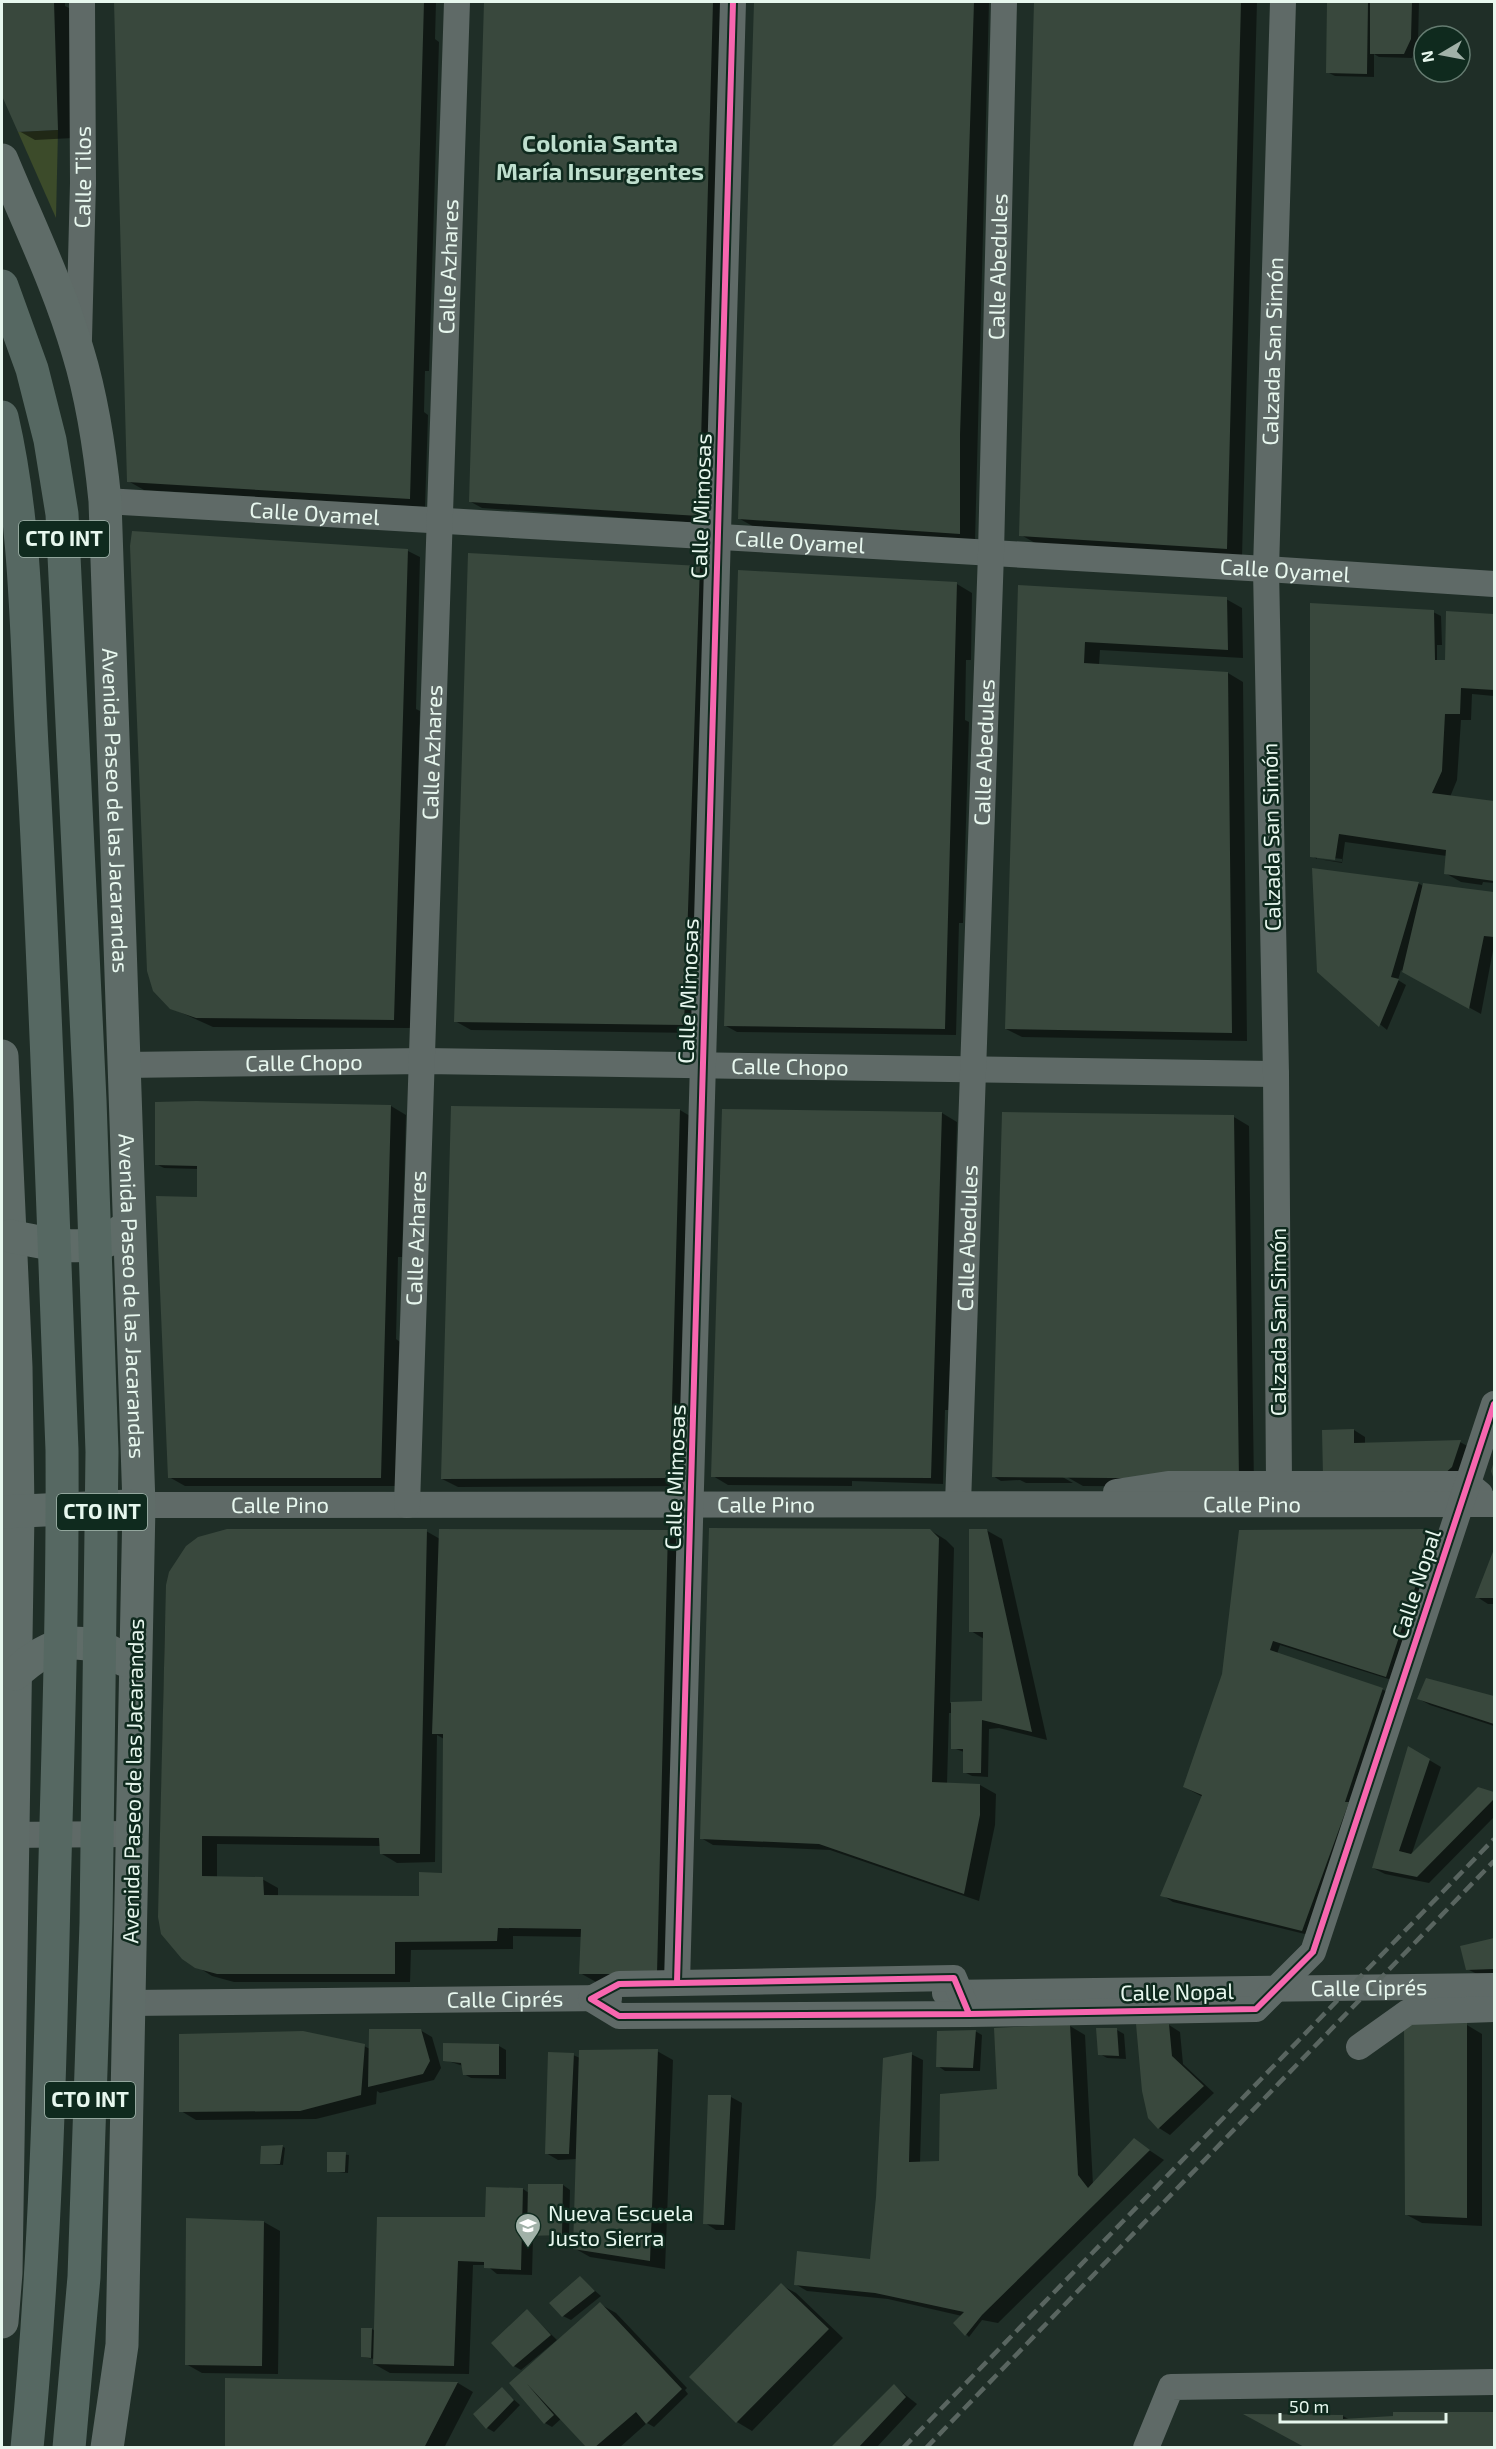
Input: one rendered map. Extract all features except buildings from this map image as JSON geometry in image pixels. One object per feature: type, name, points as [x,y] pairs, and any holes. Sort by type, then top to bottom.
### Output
[{"type":"highway","name":"CTO INT","points":[[2,286],[32,369],[50,440],[63,513],[90,1100],[102,1452],[96,1923],[84,2277],[80,2348],[69,2448]]},
{"type":"highway","name":"CTO INT","points":[[2,417],[10,452],[19,521],[48,1101],[62,1450],[54,1923],[41,2278],[36,2362],[27,2448]]},
{"type":"main road","name":"Avenida Paseo de las Jacarandas","points":[[2,160],[59,294],[78,351],[100,453],[105,501],[139,1505],[122,2345],[106,2448]]},
{"type":"main road","points":[[2,1056],[15,1674],[7,1835],[6,2261],[2,2322]]},
{"type":"main road","points":[[6,1236],[71,1247],[117,1236],[130,1221]]},
{"type":"main road","name":"Calle Pino","points":[[10,1512],[139,1505]]},
{"type":"main road","points":[[15,1674],[43,1651],[76,1643],[93,1644],[110,1650],[136,1673]]},
{"type":"main road","points":[[122,2345],[127,2448]]},
{"type":"street","name":"Calle Tilos","points":[[78,351],[83,183],[82,2]]},
{"type":"street","name":"Calle Azhares","points":[[407,1505],[424,1061],[457,2]]},
{"type":"street","name":"Calle Mimosas","points":[[677,1982],[705,1065],[733,2]]},
{"type":"street","name":"Calle Abedules","points":[[958,1504],[991,553],[1005,2]]},
{"type":"street","name":"Calzada San Simón","points":[[1280,1483],[1276,1074],[1266,569],[1283,2]]},
{"type":"street","name":"Calle Oyamel","points":[[105,501],[1266,569],[1494,585]]},
{"type":"street","name":"Calle Chopo","points":[[124,1065],[424,1061],[973,1072],[1276,1074]]},
{"type":"street","name":"Calle Nopal","points":[[591,1999],[619,2016],[969,2014],[1256,2008],[1313,1952],[1494,1404]]},
{"type":"street","points":[[1494,1505],[1468,1484],[1280,1483],[1168,1484],[1114,1492],[1096,1503],[1112,1516],[1456,1520],[1494,1512]]},
{"type":"street","name":"Calle Pino","points":[[139,1505],[1096,1503],[1127,1505],[1494,1505]]},
{"type":"street","points":[[7,1835],[132,1834]]},
{"type":"street","points":[[591,1999],[619,1984],[954,1978],[969,2014]]},
{"type":"street","name":"Calle Ciprés","points":[[129,2003],[1494,1986]]},
{"type":"street","points":[[1359,2047],[1408,2012],[1494,2009]]},
{"type":"street","points":[[1146,2448],[1171,2387],[1494,2382]]},
{"type":"green space","points":[[58,130],[56,218],[18,132]]},
{"type":"railway","points":[[903,2448],[1494,1839]]},
{"type":"railway","points":[[926,2448],[1494,1861]]},
{"type":"cycle path","points":[[677,1982],[733,2]]},
{"type":"cycle path","points":[[969,2014],[954,1978],[619,1984],[591,1999],[619,2016],[969,2014],[1256,2009],[1313,1952],[1494,1404]]},
{"type":"place","name":"Nueva Escuela Justo Sierra","points":[[528,2249]]},
{"type":"district","name":"Colonia Santa María Insurgentes","points":[[600,158]]}]
